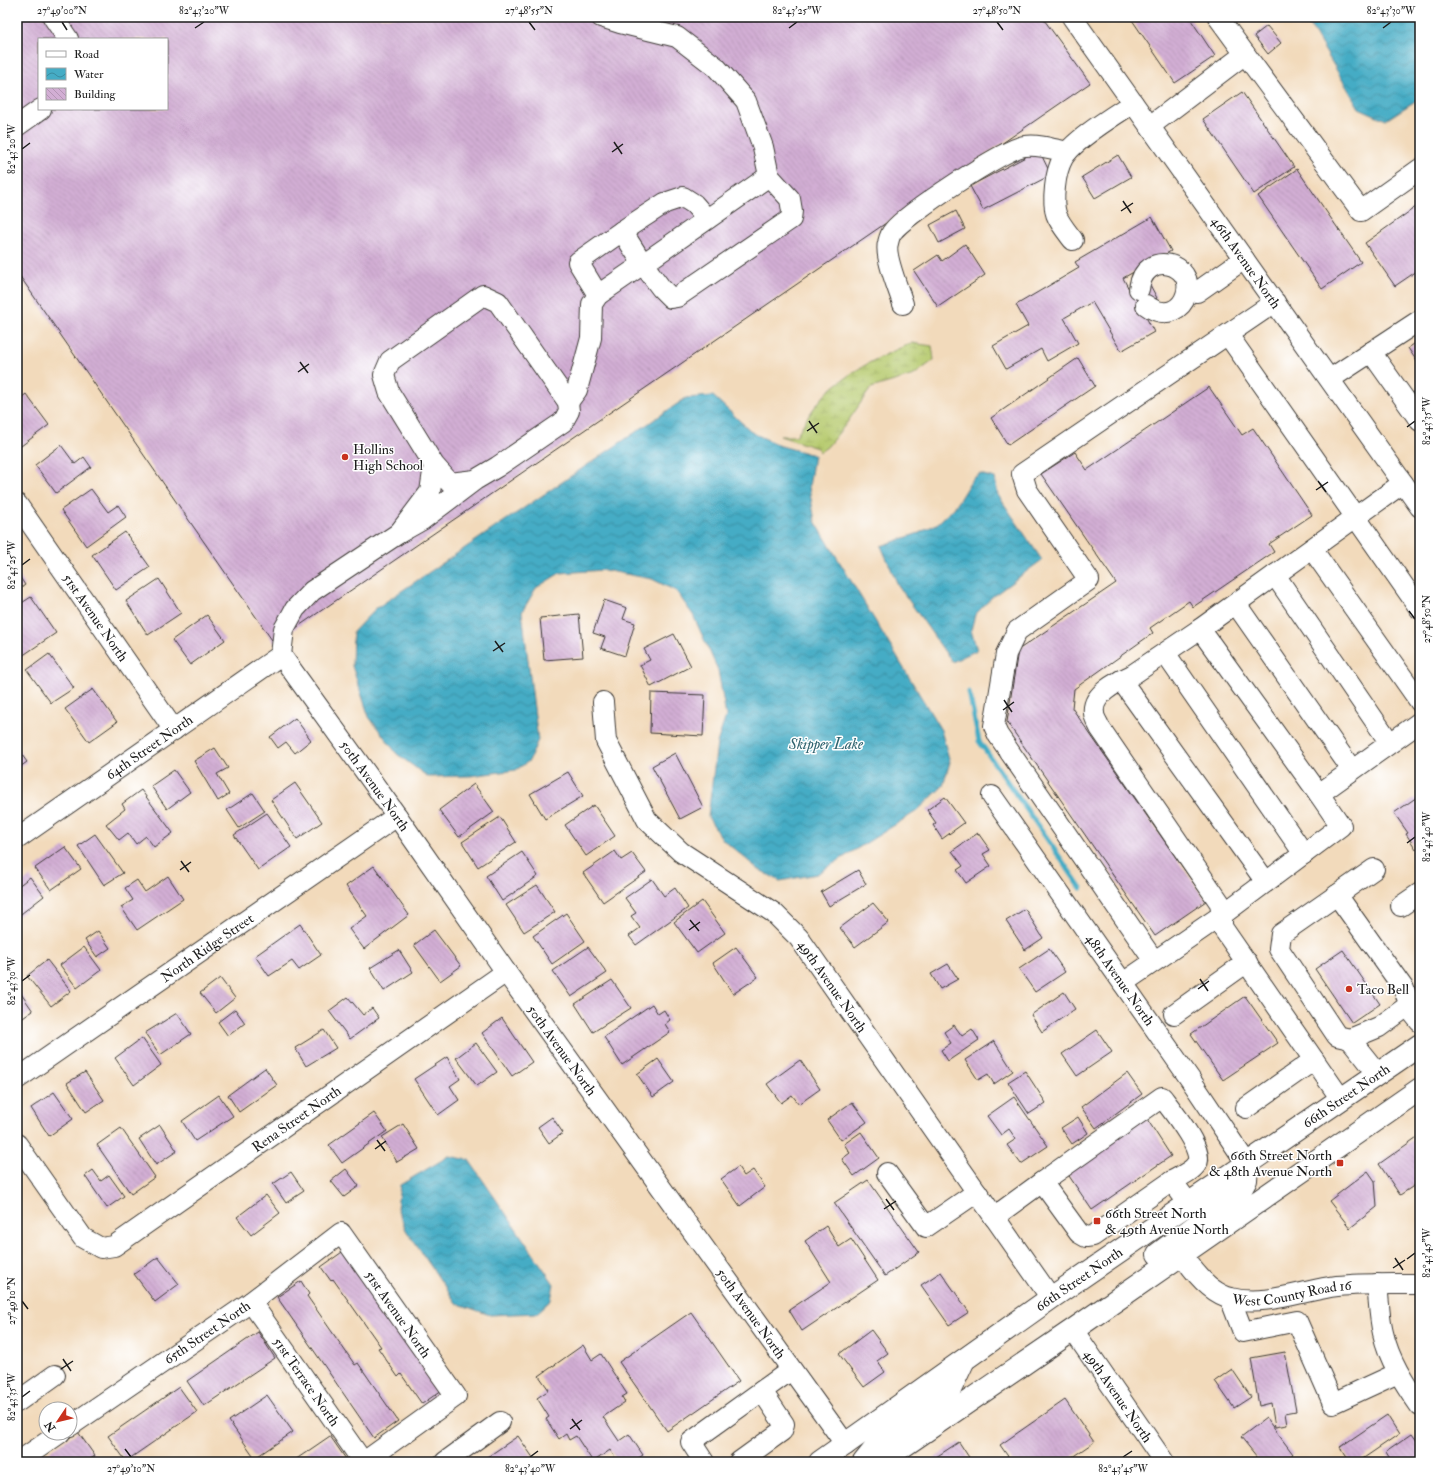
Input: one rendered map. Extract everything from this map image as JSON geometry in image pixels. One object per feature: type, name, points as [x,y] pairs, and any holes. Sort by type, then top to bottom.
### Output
[{"type":"main road","name":"66th Street North","points":[[820,1462],[843,1453],[964,1360],[1051,1298],[1420,1045]]},
{"type":"main road","points":[[880,1462],[1420,1089]]},
{"type":"main road","points":[[1147,1279],[1159,1253],[1239,1193],[1246,1180],[1247,1164]]},
{"type":"main road","points":[[864,1462],[880,1442],[948,1394],[964,1360]]},
{"type":"street","points":[[53,17],[67,38]]},
{"type":"street","points":[[601,17],[677,37],[716,67],[746,101],[763,147],[769,176],[790,199],[792,211],[791,219],[677,297],[671,298],[661,288],[643,264],[622,230]]},
{"type":"street","name":"46th Avenue North","points":[[1072,17],[1420,507]]},
{"type":"street","points":[[1218,17],[1361,211],[1420,169]]},
{"type":"street","points":[[1150,126],[1245,54]]},
{"type":"street","points":[[1073,240],[1061,225],[1054,212],[1053,204],[1059,164],[1067,152],[1091,132],[1133,103]]},
{"type":"street","points":[[17,126],[40,110]]},
{"type":"street","points":[[903,304],[888,258],[888,245],[892,232],[908,218],[950,188],[1000,156],[1024,146],[1046,146],[1067,152]]},
{"type":"street","points":[[568,402],[577,390],[591,338],[592,304],[598,295],[769,176]]},
{"type":"street","points":[[598,295],[578,262],[622,230],[665,203],[684,197],[694,204],[707,219]]},
{"type":"street","points":[[1188,291],[1196,292],[1244,259]]},
{"type":"street","points":[[1156,265],[1172,265],[1182,272],[1187,283],[1188,291],[1180,306],[1174,310],[1158,312],[1150,309],[1143,297],[1140,280],[1149,268],[1156,265]]},
{"type":"street","points":[[281,655],[284,630],[294,609],[312,591],[399,533],[422,520],[475,480],[564,422],[569,411],[568,402],[498,302],[483,295],[390,361],[384,375],[389,392],[434,465],[450,483]]},
{"type":"street","points":[[1154,961],[998,735],[994,726],[1006,654],[1017,631],[1089,580],[1027,490],[1022,474],[1275,302]]},
{"type":"street","points":[[1330,379],[1420,320]]},
{"type":"street","points":[[1228,335],[1420,609]]},
{"type":"street","points":[[1371,352],[1420,421]]},
{"type":"street","points":[[399,533],[430,492],[434,465]]},
{"type":"street","points":[[430,492],[450,483],[475,480]]},
{"type":"street","points":[[1341,1100],[1222,927],[1220,903],[1100,728],[1094,712],[1095,703],[1103,692],[1121,680],[1132,675],[1200,630],[1403,483]]},
{"type":"street","name":"51st Avenue North","points":[[17,504],[174,730]]},
{"type":"street","points":[[1312,549],[1420,702]]},
{"type":"street","points":[[1275,576],[1390,743]]},
{"type":"street","points":[[1236,604],[1352,770]]},
{"type":"street","points":[[1123,983],[1222,915],[1341,826],[1200,630]]},
{"type":"street","points":[[1165,653],[1304,854]]},
{"type":"street","name":"64th Street North","points":[[17,839],[281,655]]},
{"type":"street","name":"50th Avenue North","points":[[281,655],[791,1370],[843,1453]]},
{"type":"street","points":[[1121,680],[1266,882]]},
{"type":"street","name":"49th Avenue North","points":[[603,702],[606,741],[647,820],[681,852],[774,912],[799,938],[1051,1298]]},
{"type":"street","points":[[1319,794],[1420,722]]},
{"type":"street","name":"48th Avenue North","points":[[992,796],[1190,1079],[1247,1164]]},
{"type":"street","name":"North Ridge Street","points":[[17,1079],[397,816]]},
{"type":"street","points":[[1374,870],[1281,934],[1279,949],[1337,1036],[1350,1039],[1379,1026],[1407,997]]},
{"type":"street","points":[[1401,906],[1420,893]]},
{"type":"street","points":[[1337,895],[1407,997],[1412,1012],[1420,1022]]},
{"type":"street","points":[[1174,1014],[1247,962]]},
{"type":"street","name":"Rena Street North","points":[[17,1144],[83,1238],[101,1248],[114,1246],[506,972]]},
{"type":"street","points":[[1350,1039],[1378,1074]]},
{"type":"street","points":[[1246,1108],[1314,1060]]},
{"type":"street","points":[[994,1217],[1162,1097],[1190,1079]]},
{"type":"street","points":[[1042,1182],[1079,1233],[1089,1237],[1194,1167],[1198,1162],[1196,1146],[1162,1097]]},
{"type":"street","points":[[887,1174],[926,1227],[977,1192]]},
{"type":"street","points":[[1172,1181],[1189,1204]]},
{"type":"street","name":"51st Avenue North","points":[[341,1233],[456,1396],[363,1462]]},
{"type":"street","name":"65th Street North","points":[[78,1421],[251,1302],[341,1233]]},
{"type":"street","name":"West County Road 16","points":[[1182,1254],[1193,1271],[1211,1288],[1230,1298],[1257,1301],[1337,1286],[1420,1284]]},
{"type":"street","points":[[1378,1284],[1383,1332],[1398,1373],[1420,1406]]},
{"type":"street","points":[[1230,1298],[1243,1332],[1297,1322],[1334,1403],[1398,1373]]},
{"type":"street","name":"51st Terrace North","points":[[251,1302],[363,1462]]},
{"type":"street","name":"49th Avenue North","points":[[1073,1330],[1164,1462]]},
{"type":"street","points":[[704,1462],[691,1442],[791,1370]]},
{"type":"street","points":[[17,1402],[55,1375]]},
{"type":"street","points":[[739,1462],[782,1432],[784,1424],[762,1391]]},
{"type":"street","points":[[445,1462],[500,1422]]},
{"type":"street","points":[[18,1462],[48,1441]]},
{"type":"green space","points":[[912,343],[932,346],[934,360],[914,375],[871,388],[846,424],[827,447],[820,452],[817,448],[780,436],[796,436],[821,399],[840,381],[880,357]]},
{"type":"water","points":[[1305,17],[1420,17],[1420,98],[1386,120],[1359,108]]},
{"type":"water","name":"Skipper Lake","points":[[713,396],[753,433],[781,446],[814,455],[809,487],[815,521],[941,730],[950,762],[943,786],[917,811],[817,874],[780,881],[758,869],[723,840],[708,817],[717,743],[726,716],[718,670],[693,615],[676,591],[652,579],[604,570],[560,573],[536,588],[522,612],[538,740],[529,761],[516,770],[470,776],[428,777],[397,754],[369,717],[352,666],[353,632],[375,609],[686,398]]},
{"type":"water","points":[[980,474],[995,478],[998,495],[1042,560],[992,597],[975,615],[971,630],[977,650],[952,662],[898,585],[881,546],[919,533],[938,523],[954,508],[972,479]]},
{"type":"water","points":[[449,1156],[469,1160],[554,1284],[551,1300],[537,1313],[490,1315],[456,1303],[406,1230],[397,1208],[400,1185]]},
{"type":"building","name":"Hollins High School","points":[[17,17],[1042,17],[1090,83],[274,643],[17,272]]},
{"type":"building","points":[[1130,17],[1189,17],[1215,56],[1175,83]]},
{"type":"building","points":[[1267,26],[1281,43],[1268,54],[1254,36]]},
{"type":"building","points":[[1242,92],[1294,167],[1254,194],[1203,119]]},
{"type":"building","points":[[1039,150],[1051,175],[983,210],[970,186]]},
{"type":"building","points":[[1118,155],[1131,177],[1095,198],[1082,177]]},
{"type":"building","points":[[1297,169],[1361,262],[1322,289],[1258,196]]},
{"type":"building","points":[[1420,204],[1420,269],[1395,286],[1365,243]]},
{"type":"building","points":[[956,211],[965,229],[939,243],[930,225]]},
{"type":"building","points":[[1152,217],[1171,251],[1123,278],[1131,293],[1149,283],[1157,298],[1141,308],[1154,332],[1121,351],[1092,302],[1064,318],[1078,343],[1047,361],[1041,349],[1006,369],[993,346],[1028,326],[1016,305],[1079,268],[1075,262]]},
{"type":"building","points":[[965,244],[985,275],[938,307],[914,271],[938,255],[942,261]]},
{"type":"building","points":[[1420,340],[1420,366],[1408,348]]},
{"type":"building","points":[[1078,358],[1095,386],[1008,445],[991,418]]},
{"type":"building","points":[[1209,387],[1242,435],[1253,428],[1312,515],[1269,544],[1274,552],[1193,607],[1189,601],[1150,628],[1153,633],[1074,689],[1072,708],[1206,901],[1155,936],[1007,722],[1018,650],[1116,583],[1041,474],[1075,452],[1087,470]]},
{"type":"building","points":[[26,394],[49,425],[21,446],[17,442],[17,401]]},
{"type":"building","points":[[61,445],[75,464],[84,457],[91,467],[56,493],[35,465]]},
{"type":"building","points":[[91,489],[108,512],[118,505],[126,517],[86,546],[61,510]]},
{"type":"building","points":[[125,532],[150,567],[116,590],[92,555]]},
{"type":"building","points":[[17,573],[25,585],[17,591]]},
{"type":"building","points":[[159,579],[181,613],[148,635],[126,601]]},
{"type":"building","points":[[31,597],[56,633],[22,656],[17,649],[17,606]]},
{"type":"building","points":[[604,600],[627,608],[623,619],[635,623],[625,656],[601,648],[605,637],[593,633]]},
{"type":"building","points":[[579,614],[583,657],[544,660],[540,618]]},
{"type":"building","points":[[207,615],[225,640],[190,665],[172,640]]},
{"type":"building","points":[[674,634],[691,666],[651,687],[640,665],[650,660],[644,649]]},
{"type":"building","points":[[49,654],[74,688],[51,703],[27,670]]},
{"type":"building","points":[[93,689],[117,722],[89,742],[65,709]]},
{"type":"building","points":[[651,693],[705,695],[703,736],[650,733]]},
{"type":"building","points":[[295,718],[311,740],[295,753],[286,742],[278,748],[270,737]]},
{"type":"building","points":[[17,748],[27,762],[17,769]]},
{"type":"building","points":[[215,748],[228,768],[217,774],[229,794],[218,801],[194,761]]},
{"type":"building","points":[[675,753],[703,807],[680,819],[652,766]]},
{"type":"building","points":[[174,770],[190,792],[167,809],[151,786]]},
{"type":"building","points":[[568,772],[583,796],[545,819],[530,794]]},
{"type":"building","points":[[295,783],[322,822],[297,839],[271,800]]},
{"type":"building","points":[[474,784],[494,812],[459,837],[439,810]]},
{"type":"building","points":[[141,790],[173,833],[154,847],[146,836],[136,844],[128,833],[119,840],[106,824],[125,809],[122,804]]},
{"type":"building","points":[[253,793],[265,811],[239,828],[227,810]]},
{"type":"building","points":[[1420,795],[1420,846],[1416,849],[1406,834],[1408,833],[1394,813]]},
{"type":"building","points":[[945,797],[964,823],[942,839],[933,825],[936,823],[927,810]]},
{"type":"building","points":[[594,805],[615,836],[586,856],[565,825]]},
{"type":"building","points":[[267,813],[291,847],[258,870],[234,835]]},
{"type":"building","points":[[500,817],[516,842],[478,867],[462,842]]},
{"type":"building","points":[[978,833],[990,850],[983,854],[991,866],[966,883],[957,870],[963,866],[952,851]]},
{"type":"building","points":[[95,834],[123,873],[104,885],[78,846]]},
{"type":"building","points":[[65,847],[81,869],[51,890],[35,868]]},
{"type":"building","points":[[615,851],[621,860],[632,853],[646,872],[603,902],[583,873]]},
{"type":"building","points":[[522,852],[538,876],[502,901],[486,876]]},
{"type":"building","points":[[374,866],[409,915],[364,949],[349,929],[367,916],[346,886]]},
{"type":"building","points":[[858,870],[866,884],[829,906],[821,892]]},
{"type":"building","points":[[168,876],[183,899],[137,930],[121,907],[133,900],[125,888],[137,880],[145,892]]},
{"type":"building","points":[[30,877],[44,896],[17,917],[17,887]]},
{"type":"building","points":[[652,879],[664,896],[675,888],[688,908],[636,945],[629,936],[640,928],[631,916],[636,913],[625,898]]},
{"type":"building","points":[[537,885],[555,912],[524,932],[506,905]]},
{"type":"building","points":[[702,901],[725,933],[697,953],[674,922]]},
{"type":"building","points":[[873,903],[889,922],[855,947],[840,928]]},
{"type":"building","points":[[1025,909],[1043,938],[1025,950],[1006,921]]},
{"type":"building","points":[[566,913],[585,941],[552,964],[533,936]]},
{"type":"building","points":[[300,924],[321,955],[299,970],[292,961],[269,976],[255,956]]},
{"type":"building","points":[[434,930],[461,966],[440,981],[414,945]]},
{"type":"building","points":[[98,931],[110,948],[97,957],[85,940]]},
{"type":"building","points":[[84,947],[101,970],[77,988],[60,965]]},
{"type":"building","points":[[588,947],[607,973],[571,997],[553,971]]},
{"type":"building","points":[[736,947],[758,977],[733,994],[713,963]]},
{"type":"building","points":[[1049,949],[1065,972],[1035,992],[1019,969]]},
{"type":"building","points":[[399,950],[413,972],[384,991],[370,968]]},
{"type":"building","points":[[1343,950],[1380,1004],[1352,1023],[1315,969]]},
{"type":"building","points":[[47,960],[71,991],[51,1006],[27,976]]},
{"type":"building","points":[[948,964],[958,979],[940,989],[931,974]]},
{"type":"building","points":[[220,978],[235,998],[216,1013],[200,993]]},
{"type":"building","points":[[612,980],[631,1008],[593,1032],[575,1004]]},
{"type":"building","points":[[17,988],[33,1011],[17,1022]]},
{"type":"building","points":[[1064,992],[1075,1009],[1042,1032],[1031,1015]]},
{"type":"building","points":[[1245,996],[1278,1043],[1223,1080],[1191,1034]]},
{"type":"building","points":[[348,997],[363,1015],[372,1008],[379,1018],[350,1039],[329,1011]]},
{"type":"building","points":[[652,1004],[658,1014],[664,1010],[670,1020],[665,1024],[670,1032],[622,1065],[604,1037]]},
{"type":"building","points":[[235,1009],[245,1023],[228,1036],[218,1022]]},
{"type":"building","points":[[177,1013],[191,1034],[160,1055],[145,1033]]},
{"type":"building","points":[[502,1018],[532,1062],[512,1076],[482,1033]]},
{"type":"building","points":[[954,1025],[962,1036],[972,1029],[979,1040],[948,1061],[941,1050],[951,1043],[944,1032]]},
{"type":"building","points":[[324,1030],[336,1048],[306,1066],[295,1048]]},
{"type":"building","points":[[1097,1030],[1112,1052],[1077,1076],[1062,1054]]},
{"type":"building","points":[[142,1038],[161,1065],[134,1085],[115,1058]]},
{"type":"building","points":[[994,1041],[1013,1071],[994,1084],[988,1074],[978,1080],[965,1060]]},
{"type":"building","points":[[476,1043],[497,1072],[477,1086],[456,1058]]},
{"type":"building","points":[[447,1057],[460,1079],[450,1086],[459,1100],[438,1115],[414,1079]]},
{"type":"building","points":[[658,1059],[674,1082],[653,1097],[637,1074]]},
{"type":"building","points":[[800,1060],[820,1089],[799,1104],[792,1095],[781,1103],[767,1084]]},
{"type":"building","points":[[265,1068],[277,1085],[239,1112],[228,1095]]},
{"type":"building","points":[[1025,1071],[1046,1103],[1029,1114],[1008,1082]]},
{"type":"building","points":[[85,1072],[104,1100],[86,1112],[67,1083]]},
{"type":"building","points":[[1127,1073],[1142,1094],[1096,1128],[1081,1107]]},
{"type":"building","points":[[54,1092],[73,1119],[49,1136],[31,1108]]},
{"type":"building","points":[[219,1095],[233,1116],[195,1141],[182,1121]]},
{"type":"building","points":[[1014,1097],[1048,1146],[1021,1164],[1007,1145],[1016,1139],[1009,1129],[1001,1135],[987,1116]]},
{"type":"building","points":[[852,1102],[867,1122],[841,1140],[827,1120]]},
{"type":"building","points":[[374,1113],[387,1131],[342,1163],[329,1145]]},
{"type":"building","points":[[1145,1116],[1171,1156],[1092,1210],[1065,1170]]},
{"type":"building","points":[[552,1117],[563,1133],[549,1143],[538,1127]]},
{"type":"building","points":[[1078,1117],[1088,1133],[1072,1144],[1061,1128]]},
{"type":"building","points":[[403,1124],[419,1149],[397,1162],[382,1137]]},
{"type":"building","points":[[160,1125],[177,1151],[156,1165],[139,1139]]},
{"type":"building","points":[[121,1128],[155,1177],[131,1194],[97,1145]]},
{"type":"building","points":[[861,1132],[879,1158],[854,1176],[842,1159],[850,1153],[844,1144]]},
{"type":"building","points":[[1420,1135],[1420,1192],[1415,1185],[1400,1195],[1379,1164]]},
{"type":"building","points":[[738,1167],[744,1176],[753,1170],[765,1187],[740,1206],[721,1179]]},
{"type":"building","points":[[346,1169],[359,1186],[344,1197],[331,1181]]},
{"type":"building","points":[[93,1170],[101,1181],[109,1175],[124,1196],[107,1208],[85,1176]]},
{"type":"building","points":[[1368,1171],[1375,1181],[1377,1207],[1350,1228],[1329,1201]]},
{"type":"building","points":[[291,1172],[304,1191],[286,1203],[273,1184]]},
{"type":"building","points":[[868,1180],[919,1252],[885,1276],[834,1203]]},
{"type":"building","points":[[266,1195],[280,1213],[251,1235],[237,1217]]},
{"type":"building","points":[[826,1226],[839,1247],[851,1239],[878,1280],[802,1331],[789,1310],[831,1282],[805,1241]]},
{"type":"building","points":[[345,1250],[442,1390],[422,1404],[401,1374],[398,1377],[378,1348],[381,1347],[333,1279],[331,1281],[321,1267]]},
{"type":"building","points":[[158,1257],[179,1284],[155,1302],[134,1274]]},
{"type":"building","points":[[941,1272],[969,1312],[949,1325],[921,1285]]},
{"type":"building","points":[[301,1281],[309,1294],[307,1296],[355,1365],[358,1363],[398,1421],[374,1438],[277,1297]]},
{"type":"building","points":[[691,1312],[739,1381],[667,1431],[619,1362]]},
{"type":"building","points":[[871,1330],[888,1353],[877,1361],[885,1372],[864,1387],[839,1354]]},
{"type":"building","points":[[258,1332],[275,1358],[204,1406],[187,1381]]},
{"type":"building","points":[[583,1345],[592,1360],[601,1354],[627,1394],[622,1397],[625,1402],[603,1417],[619,1441],[629,1434],[643,1455],[633,1462],[618,1462],[610,1450],[593,1462],[576,1436],[569,1440],[566,1434],[559,1439],[546,1419],[549,1417],[537,1398],[549,1390],[539,1376]]},
{"type":"building","points":[[1285,1352],[1296,1411],[1285,1413],[1287,1425],[1275,1427],[1271,1403],[1259,1406],[1251,1358]]},
{"type":"building","points":[[1232,1369],[1251,1397],[1234,1408],[1215,1381]]},
{"type":"building","points":[[179,1387],[197,1412],[126,1461],[108,1436]]},
{"type":"building","points":[[267,1395],[293,1432],[255,1458],[229,1421]]},
{"type":"building","points":[[1065,1400],[1094,1442],[1065,1462],[1012,1462],[1000,1445]]},
{"type":"building","points":[[1387,1415],[1399,1434],[1358,1462],[1350,1462],[1340,1447]]},
{"type":"building","points":[[1266,1418],[1293,1454],[1283,1462],[1261,1462],[1241,1437]]},
{"type":"building","points":[[78,1432],[95,1456],[86,1462],[34,1462],[65,1441],[78,1441]]},
{"type":"building","points":[[1412,1434],[1420,1445],[1420,1462],[1405,1462],[1403,1459],[1398,1462],[1392,1462],[1386,1452]]},
{"type":"building","points":[[330,1436],[348,1462],[292,1462]]},
{"type":"building","points":[[518,1436],[536,1462],[480,1462]]},
{"type":"building","points":[[959,1442],[972,1462],[935,1462],[933,1459]]},
{"type":"waterway","points":[[969,692],[979,741],[1081,888]]},
{"type":"place","name":"Hollins High School","points":[[345,457]]},
{"type":"place","name":"Taco Bell","points":[[1349,989]]},
{"type":"place","name":"66th Street North & 48th Avenue North","points":[[1340,1163]]},
{"type":"place","name":"66th Street North & 49th Avenue North","points":[[1097,1221]]}]
